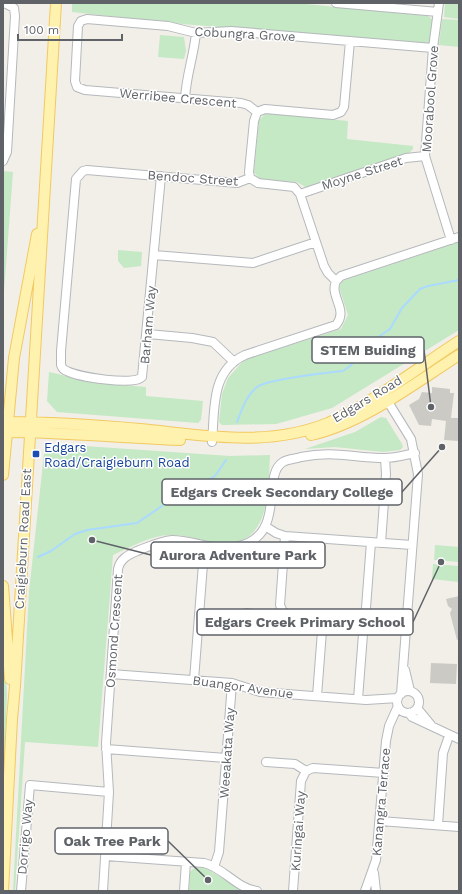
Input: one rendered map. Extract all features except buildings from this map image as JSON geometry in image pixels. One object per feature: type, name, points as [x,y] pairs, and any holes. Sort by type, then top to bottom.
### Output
[{"type":"main road","name":"Craigieburn Road East","points":[[3,891],[12,719],[56,3]]},
{"type":"main road","name":"Craigieburn Road East","points":[[3,475],[5,427],[18,331],[36,246],[44,192]]},
{"type":"main road","name":"Edgars Road","points":[[5,427],[30,427],[212,440],[266,442],[318,433],[351,421],[459,341]]},
{"type":"main road","name":"Edgars Road","points":[[385,396],[459,355]]},
{"type":"main road","name":"Craigieburn Road East","points":[[3,586],[9,648],[12,719]]},
{"type":"street","points":[[3,161],[7,152],[15,16],[14,8],[4,3]]},
{"type":"street","points":[[336,3],[438,12]]},
{"type":"street","name":"Moorabool Grove","points":[[439,3],[433,48],[425,156],[455,239]]},
{"type":"street","name":"Cobungra Grove","points":[[82,90],[75,84],[74,74],[77,30],[81,21],[92,19],[168,26],[196,32],[231,31],[433,48]]},
{"type":"street","points":[[185,99],[186,82],[194,50],[196,32]]},
{"type":"street","points":[[250,178],[249,172],[254,121],[257,112],[265,109],[333,115],[341,112],[345,102],[350,41]]},
{"type":"street","name":"Werribee Crescent","points":[[82,90],[245,104],[257,112]]},
{"type":"street","name":"Moyne Street","points":[[300,194],[406,158],[425,156]]},
{"type":"street","name":"Bendoc Street","points":[[87,170],[237,183],[250,178],[258,183],[294,187],[300,194]]},
{"type":"street","name":"Barham Way","points":[[87,170],[79,173],[76,179],[60,365],[66,371],[87,376],[129,381],[139,380],[144,374],[161,176]]},
{"type":"street","points":[[300,194],[326,271],[336,280]]},
{"type":"street","points":[[212,440],[215,394],[225,372],[234,362],[245,355],[333,327],[340,319],[341,310],[334,288],[336,280],[341,276],[455,239]]},
{"type":"street","points":[[154,255],[253,263],[316,242]]},
{"type":"street","points":[[148,334],[192,338],[213,342],[234,362]]},
{"type":"street","points":[[385,396],[406,430],[415,453],[418,474],[404,657],[410,691],[417,696],[419,700],[418,708],[433,727]]},
{"type":"street","name":"Osmond Crescent","points":[[106,750],[120,562],[131,553],[164,541],[180,541],[227,548],[243,545],[256,537],[265,526],[271,510],[275,473],[277,468],[285,461],[327,453],[384,458],[415,453]]},
{"type":"street","points":[[381,543],[386,474],[384,458]]},
{"type":"street","points":[[265,526],[276,533],[285,536],[412,545]]},
{"type":"street","points":[[283,612],[280,603],[285,536]]},
{"type":"street","points":[[358,699],[371,542]]},
{"type":"street","points":[[194,680],[203,564],[207,546]]},
{"type":"street","points":[[246,613],[272,616],[283,612],[291,615],[407,624]]},
{"type":"street","points":[[316,696],[323,618]]},
{"type":"street","name":"Kanangra Terrace","points":[[376,891],[374,870],[388,733],[399,700],[404,657]]},
{"type":"street","name":"Buangor Avenue","points":[[111,674],[232,683],[260,692],[358,699],[399,700]]},
{"type":"street","name":"Weeakata Way","points":[[214,866],[219,852],[232,683]]},
{"type":"street","points":[[410,691],[399,700],[401,711],[408,713],[412,717],[449,736],[459,739]]},
{"type":"street","points":[[408,713],[418,708]]},
{"type":"street","name":"Kanangra Terrace","points":[[388,733],[395,723],[408,713]]},
{"type":"street","points":[[438,825],[443,753],[449,736]]},
{"type":"street","points":[[103,891],[109,792],[106,750],[226,758]]},
{"type":"street","points":[[266,762],[295,764],[306,771],[313,768],[384,773]]},
{"type":"street","name":"Kuringai Way","points":[[293,891],[302,781],[306,771]]},
{"type":"street","name":"Dorrigo Way","points":[[21,891],[30,786],[109,792]]},
{"type":"street","points":[[380,821],[459,827]]},
{"type":"street","points":[[106,856],[204,863],[214,866],[241,888],[257,891]]},
{"type":"street","points":[[184,891],[186,862]]},
{"type":"street","name":"Kanangra Terrace","points":[[365,891],[374,870]]},
{"type":"street","points":[[365,891],[373,891]]},
{"type":"green space","points":[[65,3],[296,3],[428,16],[433,20],[431,39],[428,44],[182,24],[72,12],[72,4]]},
{"type":"green space","points":[[445,3],[459,3],[459,19],[444,17]]},
{"type":"green space","points":[[442,19],[459,20],[459,47],[439,45]]},
{"type":"green space","points":[[160,35],[184,37],[186,51],[184,59],[158,57]]},
{"type":"green space","points":[[266,113],[348,121],[347,139],[413,146],[413,149],[408,154],[307,188],[297,182],[260,180],[254,172],[259,120]]},
{"type":"green space","points":[[3,171],[13,172],[3,305]]},
{"type":"green space","points":[[459,242],[459,330],[332,408],[276,424],[222,425],[219,422],[222,394],[228,378],[244,360],[341,329],[348,315],[339,287],[342,281]]},
{"type":"green space","points":[[118,250],[142,252],[141,266],[124,268],[118,261]]},
{"type":"green space","points":[[49,372],[97,383],[146,387],[146,396],[203,401],[201,420],[198,423],[57,412],[47,401]]},
{"type":"green space","points":[[381,417],[386,418],[402,444],[403,447],[400,450],[383,452],[335,447],[305,449],[355,432]]},
{"type":"green space","points":[[55,444],[230,456],[270,455],[267,500],[257,527],[249,536],[236,542],[219,543],[177,535],[164,536],[141,542],[113,555],[98,747],[25,742],[15,891],[13,891],[29,592],[44,454]]},
{"type":"green space","points":[[435,545],[459,547],[459,562],[434,560]]},
{"type":"green space","points":[[433,564],[459,566],[459,582],[432,579]]},
{"type":"green space","points":[[3,637],[7,694],[3,798]]},
{"type":"green space","points":[[195,867],[205,868],[239,888],[238,891],[189,891],[190,872]]},
{"type":"waterway","points":[[237,422],[247,399],[257,387],[273,381],[343,371],[350,366],[368,344],[390,329],[402,308],[420,289],[459,280]]},
{"type":"waterway","points":[[38,557],[51,551],[75,534],[87,530],[137,523],[165,504],[215,476],[226,460]]},
{"type":"place","name":"STEM Buiding","points":[[431,407]]},
{"type":"place","name":"Edgars Creek Secondary College","points":[[442,447]]},
{"type":"place","name":"Edgars Road/Craigieburn Road","points":[[36,454]]},
{"type":"place","name":"Aurora Adventure Park","points":[[92,540]]},
{"type":"place","name":"Edgars Creek Primary School","points":[[441,562]]},
{"type":"place","name":"Oak Tree Park","points":[[208,880]]}]
